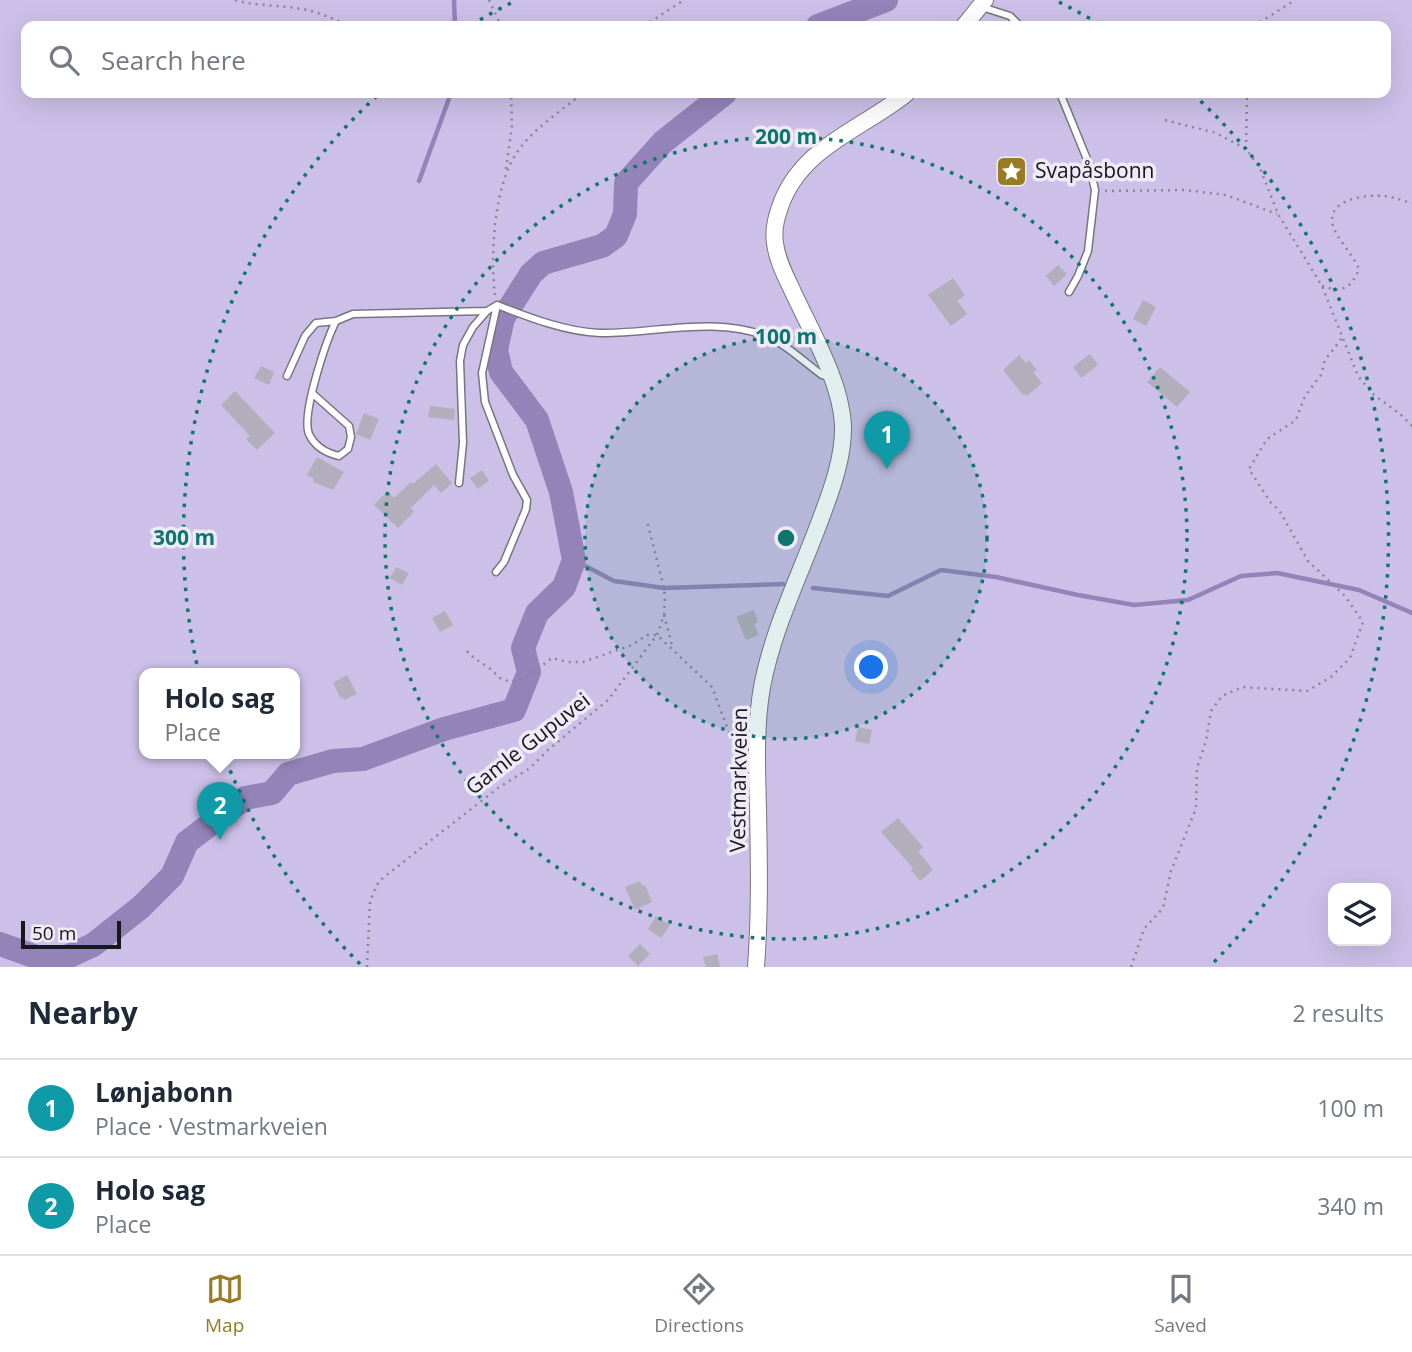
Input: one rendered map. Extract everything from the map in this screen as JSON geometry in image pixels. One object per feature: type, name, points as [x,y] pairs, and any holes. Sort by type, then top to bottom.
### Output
[{"type":"street","points":[[968,21],[982,3]]},
{"type":"street","name":"Vestmarkveien","points":[[756,967],[760,923],[758,723],[762,689],[769,658],[825,506],[839,459],[843,428],[841,405],[831,377],[782,268],[775,242],[775,226],[789,186],[802,167],[827,145],[901,98]]},
{"type":"lane","points":[[982,3],[1015,21]]},
{"type":"lane","points":[[1062,98],[1089,164],[1095,190],[1088,251],[1069,292]]},
{"type":"lane","points":[[459,483],[463,443],[460,361],[463,345],[473,327],[487,311],[497,305],[563,326],[596,333],[670,328],[746,330],[768,337],[822,375],[831,377]]},
{"type":"lane","points":[[496,572],[504,562],[526,509],[527,500],[513,475],[485,402],[482,373],[497,305]]},
{"type":"lane","points":[[287,376],[305,336],[316,323],[336,321],[354,314],[487,311]]},
{"type":"lane","points":[[313,394],[349,426],[351,437],[348,450],[339,456],[327,453],[307,431],[313,394],[326,343],[336,321]]},
{"type":"path","points":[[235,0],[299,8],[338,21]]},
{"type":"path","points":[[489,0],[499,21]]},
{"type":"path","points":[[652,21],[684,0]]},
{"type":"path","points":[[1262,21],[1295,0]]},
{"type":"path","points":[[497,305],[493,277],[494,242],[512,126],[510,98]]},
{"type":"path","points":[[506,172],[517,152],[531,136],[577,98]]},
{"type":"path","points":[[1246,149],[1247,98]]},
{"type":"path","points":[[1165,120],[1216,133],[1246,149],[1260,168],[1278,214],[1322,286],[1358,376],[1373,394],[1412,426]]},
{"type":"path","points":[[1095,190],[1185,190],[1226,195],[1278,214]]},
{"type":"path","points":[[1322,286],[1334,290],[1345,288],[1355,280],[1359,269],[1353,254],[1334,230],[1334,211],[1342,204],[1364,195],[1388,196],[1412,203]]},
{"type":"path","points":[[1131,967],[1144,929],[1163,908],[1171,871],[1196,808],[1197,768],[1206,741],[1211,710],[1223,696],[1242,687],[1307,691],[1331,677],[1350,658],[1363,622],[1345,596],[1308,561],[1279,510],[1271,503],[1249,469],[1267,439],[1296,420],[1305,396],[1321,375],[1325,360],[1342,338]]},
{"type":"path","name":"Gamle Gupuvei","points":[[367,967],[370,901],[379,881],[498,788],[530,768],[608,700],[657,635],[665,599],[647,521]]},
{"type":"path","points":[[663,615],[673,648]]},
{"type":"path","points":[[467,651],[501,679],[510,682],[522,678],[552,657],[567,662],[583,662],[632,645],[647,635],[657,635],[712,687],[743,761]]},
{"type":"shaded area","points":[[0,0],[1412,0],[1412,967],[0,967]]},
{"type":"building","points":[[1058,265],[1067,274],[1054,286],[1046,276]]},
{"type":"building","points":[[953,278],[965,295],[957,301],[967,314],[951,326],[928,295]]},
{"type":"building","points":[[1143,300],[1156,307],[1146,326],[1133,319]]},
{"type":"building","points":[[1090,354],[1098,365],[1081,378],[1073,367]]},
{"type":"building","points":[[1019,355],[1026,363],[1029,360],[1037,370],[1033,372],[1042,383],[1027,396],[1023,395],[1003,370]]},
{"type":"building","points":[[261,366],[274,372],[269,385],[254,378]]},
{"type":"building","points":[[1160,367],[1190,392],[1177,407],[1147,382]]},
{"type":"building","points":[[235,391],[275,433],[257,450],[246,439],[250,436],[221,405]]},
{"type":"building","points":[[430,406],[455,409],[454,420],[428,417]]},
{"type":"building","points":[[364,413],[379,419],[370,440],[356,434]]},
{"type":"building","points":[[317,457],[344,472],[333,490],[313,482],[314,479],[307,475]]},
{"type":"building","points":[[436,464],[452,483],[441,493],[434,485],[411,508],[414,512],[398,528],[374,505],[387,491],[394,498]]},
{"type":"building","points":[[482,470],[489,481],[478,489],[470,478]]},
{"type":"building","points":[[396,567],[409,573],[402,585],[390,578]]},
{"type":"building","points":[[754,610],[758,622],[754,624],[759,635],[746,640],[736,617]]},
{"type":"building","points":[[445,611],[453,625],[440,632],[432,618]]},
{"type":"building","points":[[347,675],[357,694],[345,700],[343,697],[341,699],[333,683]]},
{"type":"building","points":[[858,727],[872,730],[869,744],[855,741]]},
{"type":"building","points":[[898,818],[923,847],[918,851],[933,870],[920,881],[911,870],[913,868],[881,832]]},
{"type":"building","points":[[640,881],[642,886],[645,885],[652,902],[635,910],[625,887]]},
{"type":"building","points":[[656,916],[670,925],[661,938],[648,929]]},
{"type":"building","points":[[640,944],[650,954],[638,966],[628,956]]},
{"type":"building","points":[[717,954],[720,967],[706,967],[703,957]]},
{"type":"waterway","points":[[454,0],[455,21]]},
{"type":"waterway","points":[[831,21],[886,0]]},
{"type":"waterway","points":[[419,181],[449,98]]},
{"type":"waterway","points":[[0,944],[45,960],[69,956],[93,945],[141,907],[172,876],[187,842],[245,798],[272,793],[288,774],[333,761],[363,759],[444,729],[514,710],[529,672],[523,648],[537,613],[564,587],[574,560],[561,492],[537,420],[501,372],[496,350],[503,318],[531,274],[543,263],[602,246],[616,236],[625,214],[626,183],[663,142],[719,98]]},
{"type":"waterway","points":[[574,560],[614,581],[664,588],[783,584]]},
{"type":"waterway","points":[[813,588],[888,596],[941,570],[996,577],[1134,605],[1188,600],[1241,576],[1277,573],[1359,590],[1412,613]]},
{"type":"place","name":"Svapåsbonn","points":[[1012,171]]},
{"type":"place","name":"Lønjabonn","points":[[887,469]]},
{"type":"place","name":"Holo sag","points":[[220,840]]}]
